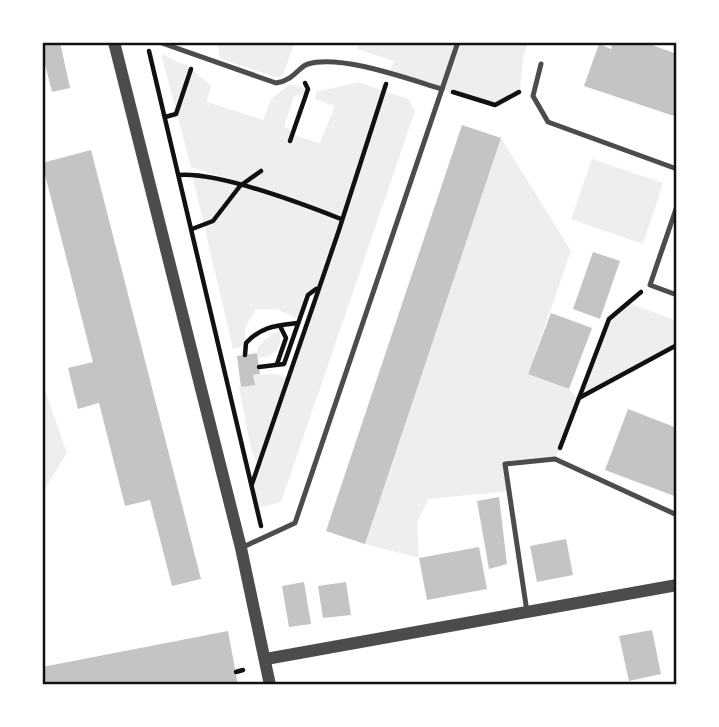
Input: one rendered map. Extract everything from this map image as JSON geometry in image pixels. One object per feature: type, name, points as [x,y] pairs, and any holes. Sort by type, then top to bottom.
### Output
[{"type":"street","points":[[114,42],[242,548],[270,685]]},
{"type":"street","points":[[266,659],[677,585]]},
{"type":"lane","points":[[159,42],[276,83],[283,82],[299,72],[306,64],[342,62],[442,89]]},
{"type":"lane","points":[[242,548],[295,523],[458,42]]},
{"type":"lane","points":[[541,64],[533,96],[548,122],[677,169]]},
{"type":"lane","points":[[677,206],[650,285],[677,295]]},
{"type":"lane","points":[[527,612],[505,464],[555,459],[677,515]]},
{"type":"path","points":[[147,42],[263,537]]},
{"type":"path","points":[[165,117],[177,114],[191,69]]},
{"type":"path","points":[[290,141],[308,89],[299,72]]},
{"type":"path","points":[[251,485],[389,74]]},
{"type":"path","points":[[442,89],[495,105],[520,92]]},
{"type":"path","points":[[192,229],[213,221],[240,186],[261,171]]},
{"type":"path","points":[[179,175],[192,174],[240,186],[341,219]]},
{"type":"path","points":[[555,459],[609,319],[650,285]]},
{"type":"path","points":[[284,364],[308,295],[317,288]]},
{"type":"path","points":[[245,355],[246,343],[257,332],[298,323]]},
{"type":"path","points":[[277,365],[286,338],[280,326]]},
{"type":"path","points":[[579,399],[677,345]]},
{"type":"path","points":[[259,367],[284,364],[291,366]]},
{"type":"path","points":[[236,672],[243,670]]},
{"type":"shaded area","points":[[218,42],[295,42],[283,74],[278,78],[219,58]]},
{"type":"shaded area","points":[[360,42],[528,42],[523,58],[520,91],[495,105],[389,74],[394,61],[357,49]]},
{"type":"shaded area","points":[[161,54],[189,67],[211,86],[207,102],[263,120],[271,99],[290,84],[308,89],[307,93],[294,96],[284,127],[294,131],[293,135],[320,143],[335,106],[315,99],[316,92],[359,82],[408,99],[415,111],[281,502],[257,508],[251,485],[258,465],[251,449],[239,387],[254,385],[253,375],[276,374],[287,378],[318,288],[308,295],[299,319],[277,309],[256,309],[247,324],[242,346],[233,349],[192,174],[244,184],[191,167]]},
{"type":"shaded area","points":[[501,138],[571,251],[528,374],[569,389],[578,398],[609,319],[629,303],[677,321],[677,345],[579,399],[555,459],[505,464],[509,491],[429,499],[417,522],[419,558],[365,544]]},
{"type":"shaded area","points":[[592,159],[663,183],[643,244],[571,219]]},
{"type":"shaded area","points":[[279,330],[277,350],[258,358],[257,349],[264,340]]},
{"type":"shaded area","points":[[42,382],[67,453],[42,493]]},
{"type":"building","points":[[42,42],[60,42],[70,88],[52,92]]},
{"type":"building","points":[[613,42],[643,42],[677,54],[677,117],[584,86],[599,44],[611,49]]},
{"type":"building","points":[[462,125],[501,138],[365,544],[326,531]]},
{"type":"building","points":[[91,150],[201,579],[172,586],[150,500],[125,506],[99,403],[78,409],[68,368],[93,362],[42,163]]},
{"type":"building","points":[[593,252],[620,261],[600,319],[573,309]]},
{"type":"building","points":[[551,313],[592,328],[569,389],[528,374]]},
{"type":"building","points":[[257,353],[260,374],[253,375],[255,385],[241,387],[237,356]]},
{"type":"building","points":[[628,409],[677,428],[677,497],[605,470]]},
{"type":"building","points":[[499,497],[507,564],[489,569],[477,501]]},
{"type":"building","points":[[566,539],[573,575],[537,582],[530,546]]},
{"type":"building","points":[[479,547],[487,589],[427,600],[419,558]]},
{"type":"building","points":[[304,582],[311,624],[289,627],[282,586]]},
{"type":"building","points":[[346,582],[351,615],[323,618],[318,586]]},
{"type":"building","points":[[652,630],[661,674],[629,681],[619,636]]},
{"type":"building","points":[[228,631],[238,685],[42,685],[42,667]]}]
